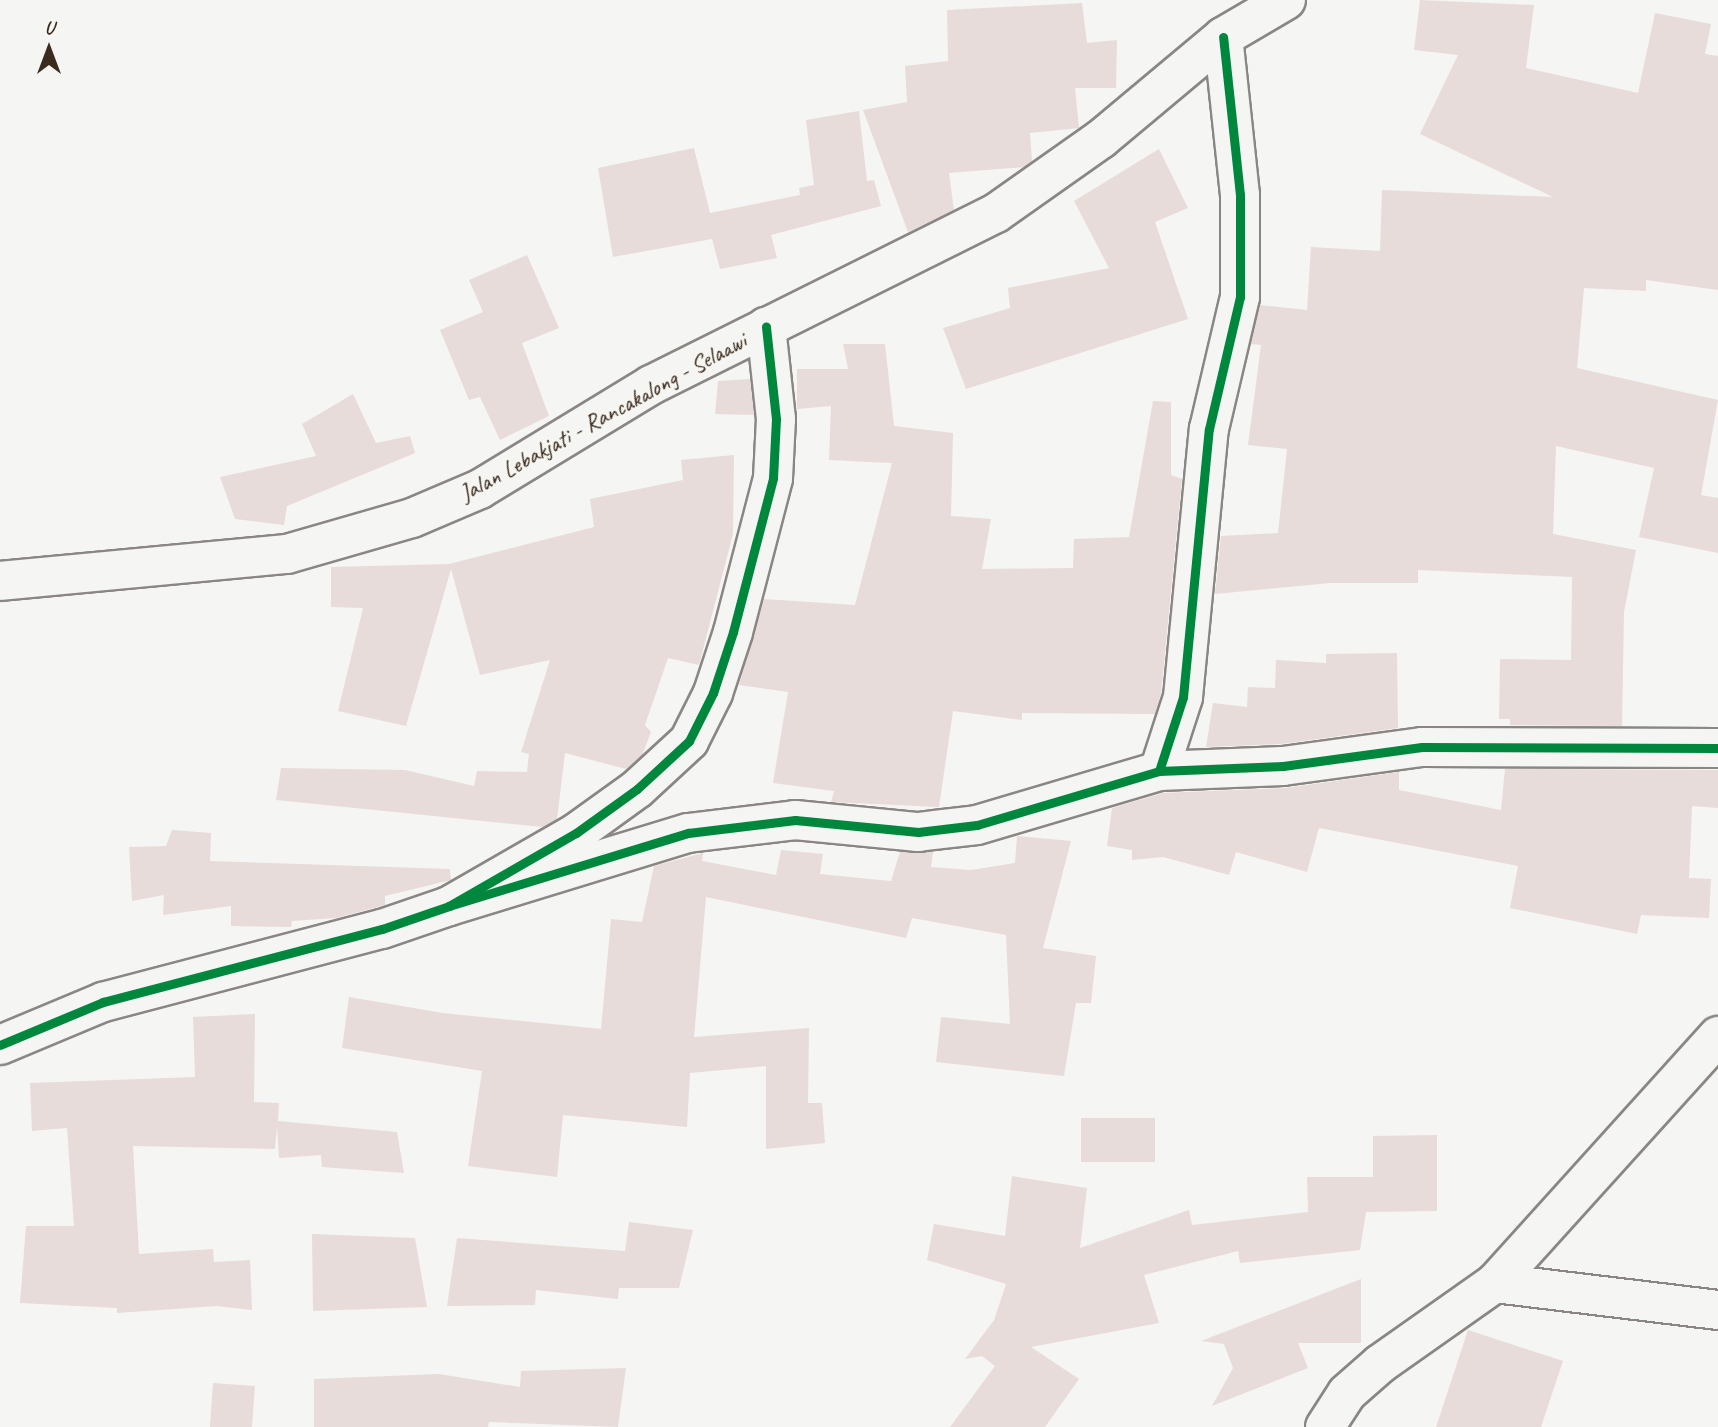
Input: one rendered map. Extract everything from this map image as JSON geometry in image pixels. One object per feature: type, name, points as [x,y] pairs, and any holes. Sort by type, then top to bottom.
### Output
[{"type":"street","name":"Jalan Lebakjati - Rancakalong - Selaawi","points":[[0,581],[287,554],[412,519],[480,489],[651,385],[996,213],[1101,139],[1223,37],[1286,0]]},
{"type":"street","points":[[1159,771],[1183,696],[1209,429],[1240,298],[1240,195],[1223,37]]},
{"type":"street","points":[[449,906],[576,833],[637,789],[690,741],[729,644],[773,478],[776,418],[766,327]]},
{"type":"street","points":[[0,1045],[103,1002],[382,929],[688,833],[795,820],[918,832],[977,825],[1159,771],[1283,766],[1422,747],[1718,748]]},
{"type":"street","points":[[1325,1427],[1347,1393],[1380,1364],[1495,1283],[1718,1036]]},
{"type":"street","points":[[1495,1283],[1718,1310]]},
{"type":"building","points":[[1420,0],[1534,5],[1526,68],[1638,93],[1655,13],[1711,24],[1705,54],[1718,56],[1718,290],[1646,280],[1646,291],[1584,288],[1577,368],[1718,400],[1701,495],[1718,498],[1718,553],[1639,537],[1654,468],[1556,446],[1553,534],[1636,550],[1624,612],[1622,726],[1510,725],[1510,719],[1499,719],[1500,659],[1571,660],[1572,577],[1418,570],[1418,583],[1330,583],[1215,594],[1221,536],[1278,533],[1287,449],[1248,445],[1261,345],[1251,344],[1260,305],[1307,310],[1311,247],[1380,251],[1382,190],[1553,197],[1420,134],[1458,55],[1414,50]]},
{"type":"building","points":[[1082,3],[1087,43],[1117,40],[1116,88],[1075,88],[1079,128],[1030,133],[1032,161],[1024,167],[949,173],[954,210],[908,232],[863,110],[907,102],[905,66],[948,61],[947,10]]},
{"type":"building","points":[[859,111],[867,181],[874,180],[881,206],[771,235],[777,258],[720,269],[712,239],[613,257],[598,168],[694,148],[710,213],[800,195],[799,188],[814,185],[806,120]]},
{"type":"building","points":[[1159,149],[1188,208],[1155,222],[1188,319],[966,389],[943,328],[1010,308],[1008,288],[1109,268],[1074,201]]},
{"type":"building","points":[[527,255],[559,328],[522,343],[549,416],[500,440],[480,397],[469,400],[440,330],[483,312],[469,280]]},
{"type":"building","points":[[843,344],[885,344],[894,426],[953,433],[951,516],[991,519],[982,569],[1073,568],[1074,539],[1129,537],[1153,401],[1171,402],[1171,475],[1182,479],[1161,693],[1155,714],[1022,713],[1022,720],[953,711],[939,807],[831,802],[834,791],[773,783],[788,692],[739,685],[764,599],[855,605],[892,463],[829,460],[831,406],[797,409],[797,369],[848,369]]},
{"type":"building","points":[[750,379],[754,415],[715,414],[718,381]]},
{"type":"building","points":[[353,394],[376,443],[410,436],[415,453],[287,506],[284,525],[235,519],[220,477],[316,456],[302,424]]},
{"type":"building","points":[[734,455],[733,534],[699,665],[668,658],[645,725],[651,732],[642,755],[626,769],[565,753],[557,819],[543,827],[276,800],[281,768],[405,770],[474,786],[477,771],[527,772],[529,754],[521,752],[550,660],[480,675],[451,569],[406,726],[338,711],[363,608],[331,607],[331,567],[449,564],[594,527],[590,499],[683,480],[681,460]]},
{"type":"building","points":[[1397,653],[1398,728],[1281,744],[1206,747],[1213,703],[1247,707],[1248,687],[1275,688],[1276,660],[1326,663],[1326,654]]},
{"type":"building","points":[[1505,769],[1718,770],[1718,808],[1692,806],[1689,878],[1711,879],[1709,918],[1641,915],[1637,934],[1510,908],[1518,866],[1319,828],[1307,872],[1236,852],[1229,875],[1163,857],[1132,860],[1132,850],[1107,846],[1112,808],[1163,793],[1286,788],[1399,772],[1399,790],[1501,810]]},
{"type":"building","points":[[172,830],[211,833],[210,861],[450,869],[451,880],[385,896],[385,905],[336,918],[292,921],[291,927],[231,926],[231,906],[163,915],[164,895],[132,901],[129,847],[166,846]]},
{"type":"building","points":[[1017,836],[1071,841],[1043,948],[1096,956],[1091,1003],[1076,1003],[1064,1076],[936,1062],[941,1017],[1010,1024],[1006,935],[912,918],[906,938],[706,897],[694,1037],[809,1028],[808,1103],[822,1103],[825,1143],[766,1149],[766,1066],[690,1073],[687,1127],[563,1115],[557,1177],[468,1166],[482,1071],[342,1048],[349,997],[443,1013],[601,1029],[611,919],[642,922],[654,866],[703,853],[702,861],[776,875],[781,850],[823,854],[820,874],[891,881],[900,852],[933,852],[931,867],[971,870],[1015,863]]},
{"type":"building","points":[[255,1014],[254,1102],[279,1103],[278,1121],[397,1132],[404,1173],[322,1167],[321,1155],[279,1158],[277,1127],[275,1149],[133,1146],[139,1254],[213,1249],[214,1262],[250,1260],[252,1310],[217,1306],[117,1313],[117,1308],[20,1303],[26,1226],[74,1226],[67,1128],[32,1131],[30,1083],[195,1077],[193,1017]]},
{"type":"building","points":[[1081,1118],[1155,1118],[1155,1162],[1081,1162]]},
{"type":"building","points":[[1437,1135],[1437,1211],[1366,1212],[1360,1250],[1240,1263],[1238,1251],[1144,1275],[1159,1323],[1031,1347],[1079,1379],[1045,1427],[950,1427],[995,1366],[982,1356],[965,1359],[994,1320],[1006,1284],[927,1260],[934,1224],[1005,1236],[1012,1176],[1087,1188],[1080,1248],[1189,1210],[1192,1225],[1308,1212],[1307,1177],[1373,1177],[1373,1136]]},
{"type":"building","points":[[629,1222],[693,1230],[679,1288],[619,1288],[618,1299],[536,1290],[535,1305],[447,1306],[457,1238],[625,1251]]},
{"type":"building","points":[[312,1234],[415,1238],[427,1307],[313,1311]]},
{"type":"building","points":[[1361,1279],[1361,1343],[1298,1343],[1308,1368],[1212,1406],[1233,1368],[1224,1344],[1201,1341]]},
{"type":"building","points":[[1468,1330],[1563,1361],[1541,1427],[1436,1427]]},
{"type":"building","points":[[626,1368],[618,1427],[489,1422],[488,1427],[314,1427],[314,1379],[439,1374],[520,1387],[521,1371]]},
{"type":"building","points":[[213,1383],[255,1386],[252,1427],[210,1427]]},
{"type":"cycle path","points":[[1159,771],[1183,697],[1209,429],[1240,297],[1240,195],[1223,37]]},
{"type":"cycle path","points":[[0,1045],[103,1002],[382,929],[449,906],[576,833],[637,789],[689,741],[713,693],[733,632],[773,478],[776,419],[766,327]]},
{"type":"cycle path","points":[[449,906],[688,833],[795,820],[918,832],[977,825],[1159,771],[1283,766],[1422,747],[1718,748]]}]
